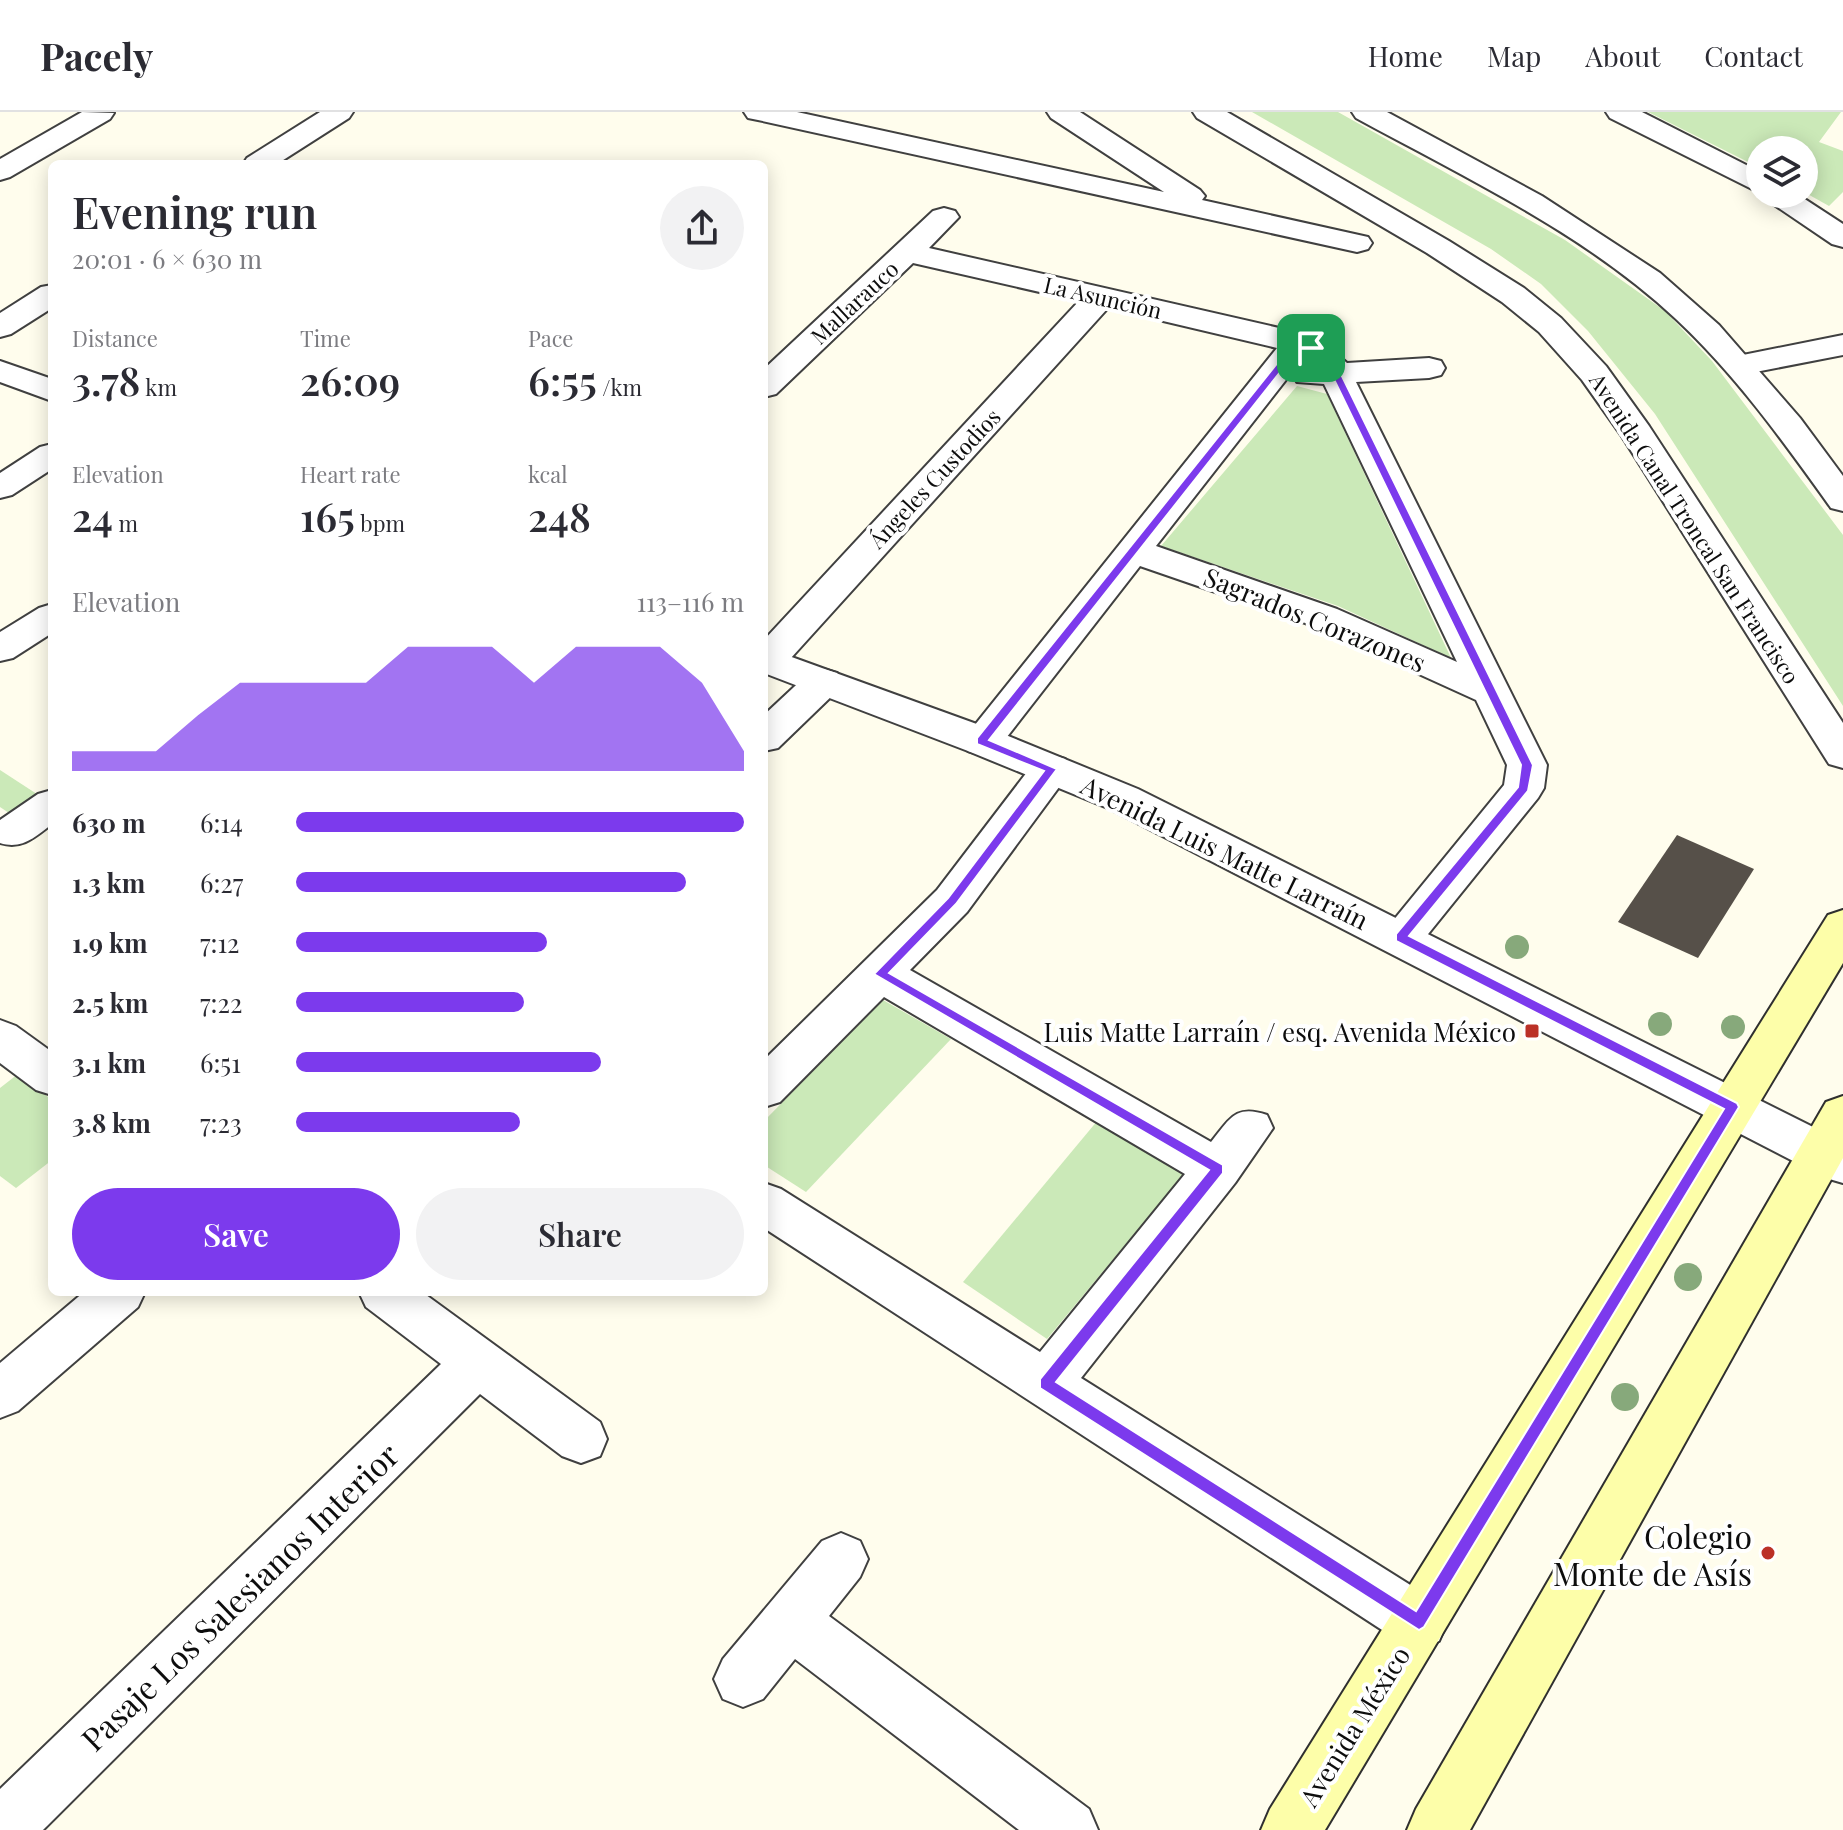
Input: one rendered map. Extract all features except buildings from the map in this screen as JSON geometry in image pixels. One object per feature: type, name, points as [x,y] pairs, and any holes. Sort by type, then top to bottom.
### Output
[{"type":"main road","name":"Avenida México","points":[[1291,1830],[1843,926]]},
{"type":"main road","points":[[1437,1830],[1836,1144]]},
{"type":"street","points":[[263,160],[339,112]]},
{"type":"street","points":[[758,112],[1357,243]]},
{"type":"street","points":[[1061,112],[1208,208]]},
{"type":"street","name":"Avenida Canal Troncal San Francisco","points":[[1207,112],[1438,247],[1513,295],[1550,325],[1594,373],[1637,433],[1843,754]]},
{"type":"street","points":[[1366,112],[1606,248],[1684,309],[1740,365],[1775,406],[1843,500]]},
{"type":"street","points":[[1620,112],[1746,177]]},
{"type":"street","points":[[0,171],[100,113]]},
{"type":"street","points":[[1082,181],[1115,145]]},
{"type":"street","points":[[1798,208],[1843,238]]},
{"type":"street","name":"Mallarauco","points":[[768,383],[944,217]]},
{"type":"street","name":"La Asunción","points":[[907,252],[1298,343]]},
{"type":"street","name":"Ángeles Custodios","points":[[768,657],[1101,296]]},
{"type":"street","points":[[0,327],[48,297]]},
{"type":"street","points":[[982,741],[1298,343],[1322,355],[1336,373],[1527,765],[1524,788],[1401,938]]},
{"type":"street","points":[[1740,365],[1843,345]]},
{"type":"street","points":[[1271,377],[1429,368]]},
{"type":"street","points":[[0,371],[48,389]]},
{"type":"street","points":[[0,488],[48,457]]},
{"type":"street","name":"Sagrados Corazones","points":[[1133,551],[1324,617],[1494,693]]},
{"type":"street","points":[[0,649],[48,619]]},
{"type":"street","name":"Avenida Luis Matte Larraín","points":[[768,661],[982,741],[1177,824],[1732,1107],[1836,1144]]},
{"type":"street","points":[[768,734],[823,682]]},
{"type":"street","points":[[768,1085],[952,901],[1051,769]]},
{"type":"street","points":[[16,835],[48,807]]},
{"type":"street","points":[[880,974],[1218,1169]]},
{"type":"street","points":[[1045,1384],[1250,1128]]},
{"type":"street","points":[[768,1206],[1419,1622]]},
{"type":"street","points":[[0,1395],[115,1296]]},
{"type":"street","points":[[389,1296],[581,1439]]},
{"type":"street","name":"Pasaje Los Salesianos Interior","points":[[1,1830],[478,1362]]},
{"type":"street","points":[[743,1679],[841,1559]]},
{"type":"street","points":[[791,1622],[1068,1830]]},
{"type":"green space","points":[[1252,112],[1338,112],[1565,240],[1665,311],[1712,361],[1843,535],[1843,706],[1655,414],[1588,331],[1541,284],[1491,249]]},
{"type":"green space","points":[[1648,112],[1841,112],[1819,142],[1843,151],[1843,192],[1829,206],[1818,200],[1818,136],[1746,136],[1746,161]]},
{"type":"green space","points":[[1297,386],[1327,394],[1451,658],[1338,606],[1161,546]]},
{"type":"green space","points":[[0,770],[43,798],[15,817],[0,807]]},
{"type":"green space","points":[[883,1000],[951,1039],[806,1192],[768,1168],[768,1117]]},
{"type":"green space","points":[[18,1074],[48,1097],[48,1163],[16,1188],[0,1176],[0,1088]]},
{"type":"green space","points":[[1103,1114],[1193,1163],[1047,1339],[963,1282]]},
{"type":"place","name":"Luis Matte Larraín / esq. Avenida México","points":[[1532,1031]]},
{"type":"place","name":"Colegio Monte de Asís","points":[[1768,1553]]},
{"type":"route","points":[[1298,343],[1311,348],[1331,364],[1336,373],[1527,765],[1528,777],[1524,788],[1401,938],[1732,1107],[1419,1622],[1045,1384],[1218,1169],[880,974],[952,901],[1051,769],[982,741],[1298,343]]}]
